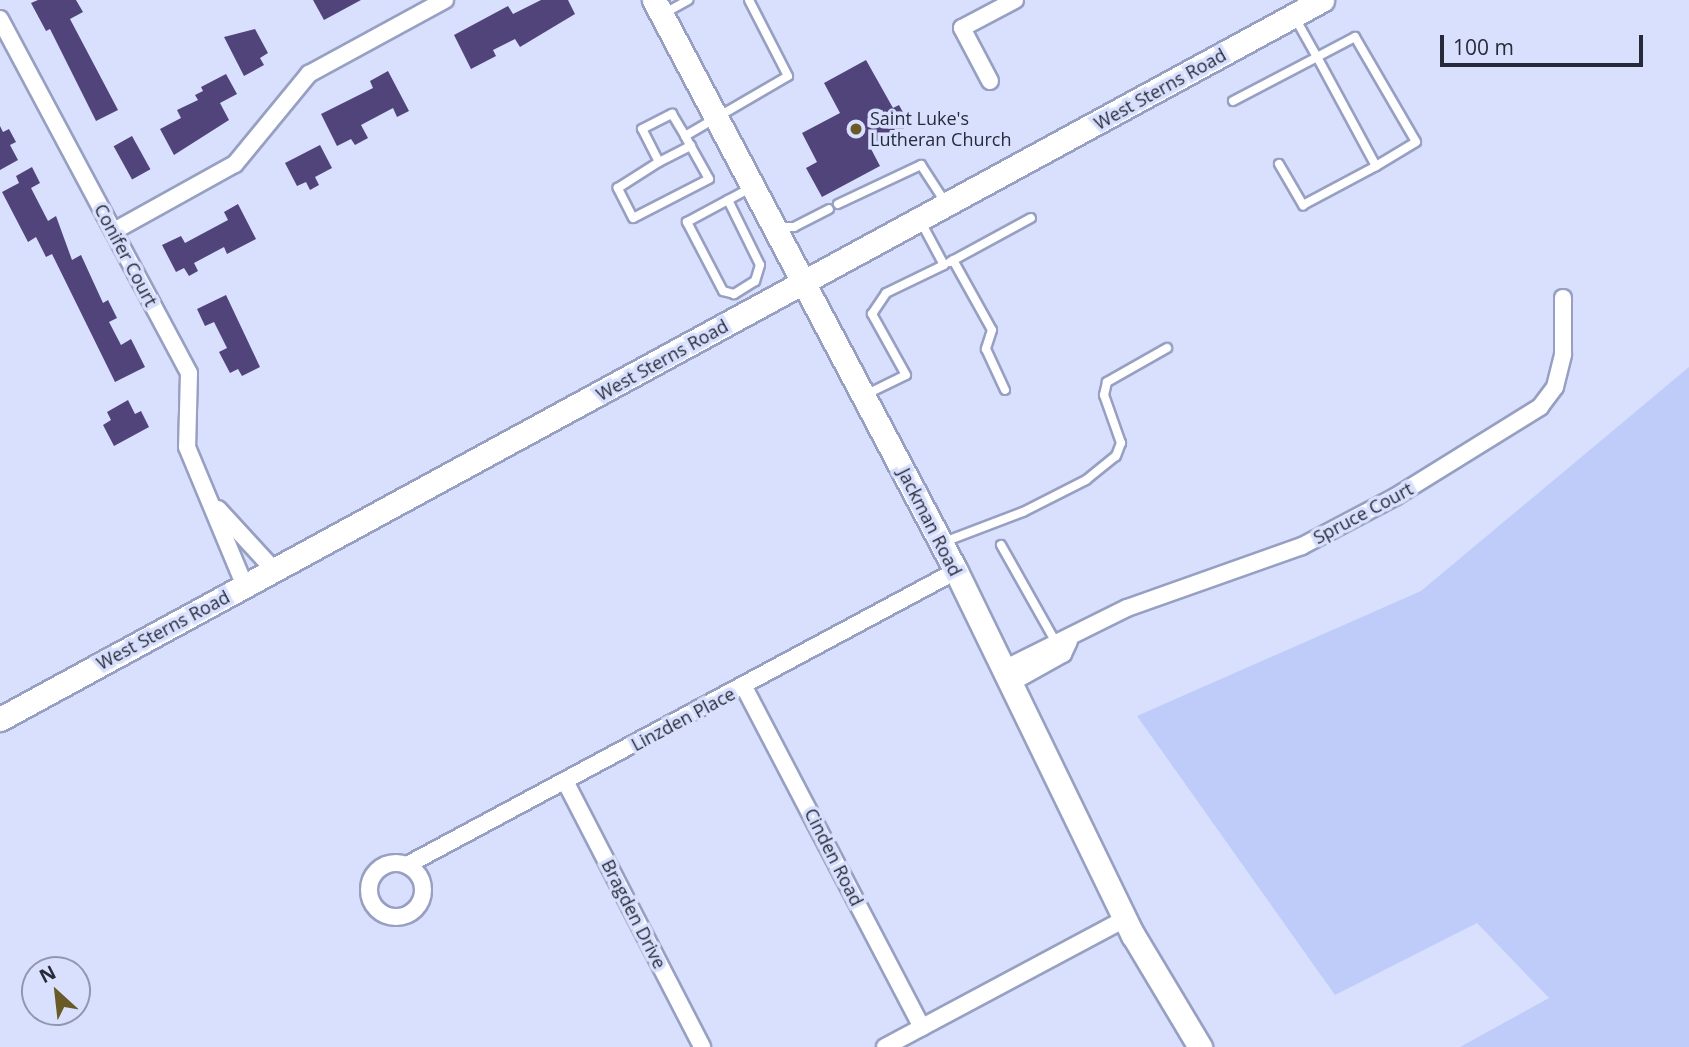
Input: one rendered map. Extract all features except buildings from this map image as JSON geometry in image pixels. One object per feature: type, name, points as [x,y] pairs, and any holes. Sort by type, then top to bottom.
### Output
[{"type":"main road","name":"West Sterns Road","points":[[0,719],[1322,0]]},
{"type":"main road","name":"Jackman Road","points":[[658,7],[956,571],[1005,677],[1125,919],[1200,1047]]},
{"type":"street","points":[[114,232],[235,164],[309,74],[445,0]]},
{"type":"street","points":[[990,81],[962,28],[1015,0]]},
{"type":"street","name":"Conifer Court","points":[[0,19],[189,373],[187,447],[245,586]]},
{"type":"street","name":"Spruce Court","points":[[1005,677],[1063,654],[1062,641],[1127,608],[1302,545],[1395,498],[1539,407],[1555,387],[1563,354],[1563,298]]},
{"type":"street","name":"Conifer Court","points":[[212,502],[274,570]]},
{"type":"street","name":"Linzden Place","points":[[409,864],[744,687],[956,571]]},
{"type":"street","name":"Cinden Road","points":[[744,687],[922,1027]]},
{"type":"street","name":"Bragden Drive","points":[[565,781],[702,1047]]},
{"type":"street","points":[[885,1047],[1125,919]]},
{"type":"lane","points":[[658,7],[688,0]]},
{"type":"lane","points":[[685,136],[718,120],[789,73],[749,0]]},
{"type":"lane","points":[[1293,16],[1376,166]]},
{"type":"lane","points":[[1233,101],[1355,37],[1416,142],[1304,205],[1279,164]]},
{"type":"lane","points":[[659,163],[642,130],[672,114],[691,146],[709,179],[633,218],[618,188],[691,146]]},
{"type":"lane","points":[[838,204],[921,164],[947,205]]},
{"type":"lane","points":[[728,200],[760,265],[755,281],[734,294],[723,290],[687,222],[754,186]]},
{"type":"lane","points":[[776,228],[794,226],[829,209]]},
{"type":"lane","points":[[864,395],[906,375],[873,314],[886,293],[1031,218]]},
{"type":"lane","points":[[920,220],[944,265]]},
{"type":"lane","points":[[953,260],[992,330],[985,349],[1005,390]]},
{"type":"lane","points":[[941,543],[1023,512],[1086,480],[1116,456],[1121,443],[1104,395],[1107,382],[1167,348]]},
{"type":"lane","points":[[1001,545],[1062,641]]},
{"type":"shaded area","points":[[1689,367],[1689,1047],[1460,1047],[1549,998],[1477,923],[1335,995],[1137,716],[1421,591]]},
{"type":"place","name":"Saint Luke's Lutheran Church","points":[[856,129]]}]
